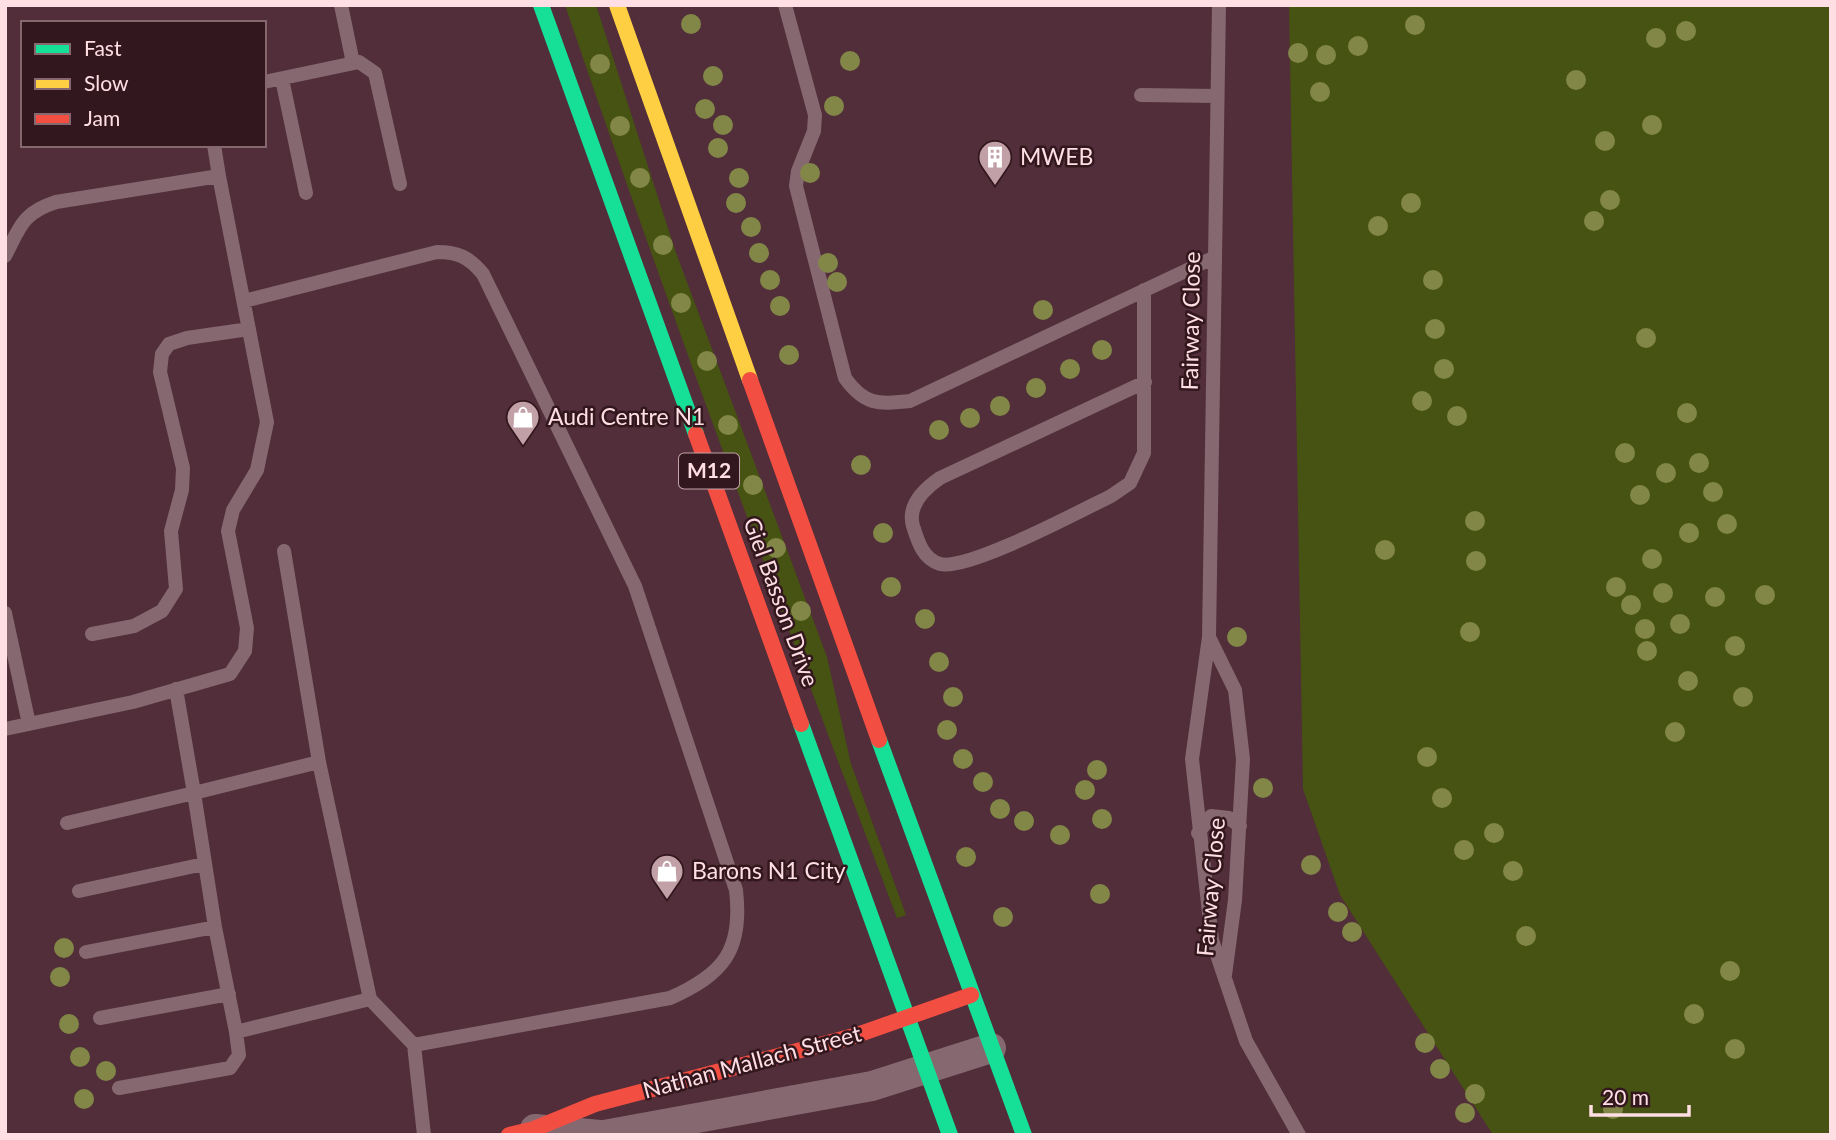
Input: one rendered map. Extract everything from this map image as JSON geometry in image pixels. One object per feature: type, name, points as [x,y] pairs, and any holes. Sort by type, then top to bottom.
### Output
[{"type":"main road","name":"Giel Basson Drive","points":[[541,5],[950,1135]]},
{"type":"main road","name":"Giel Basson Drive","points":[[617,5],[971,995],[1024,1135]]},
{"type":"main road","name":"Nathan Mallach Street","points":[[522,1132],[595,1104],[854,1036],[971,995]]},
{"type":"street","name":"Nathan Mallach Street","points":[[522,1132],[602,1135],[872,1086],[991,1048]]},
{"type":"lane","points":[[341,5],[353,63]]},
{"type":"lane","points":[[785,5],[814,115],[814,131],[798,171],[798,197],[845,378],[855,392],[870,401],[911,401],[1215,257]]},
{"type":"lane","name":"Fairway Close","points":[[1219,5],[1209,637],[1192,759],[1198,833],[1212,940],[1246,1041],[1299,1135]]},
{"type":"lane","points":[[266,82],[359,62],[375,73],[400,184]]},
{"type":"lane","points":[[282,79],[306,194]]},
{"type":"lane","points":[[1141,95],[1217,96]]},
{"type":"lane","points":[[5,729],[176,690],[230,674],[245,652],[247,628],[228,531],[233,510],[257,470],[267,422],[214,147]]},
{"type":"lane","points":[[5,256],[22,221],[35,209],[56,202],[219,176]]},
{"type":"lane","points":[[244,301],[437,252],[463,255],[483,274],[635,586],[736,890],[739,920],[736,939],[728,956],[699,985],[670,998],[414,1045]]},
{"type":"lane","points":[[1144,290],[1145,382],[1144,453],[1130,483],[1111,496],[977,558],[941,564],[928,558],[919,545],[911,519],[915,504],[924,490],[940,478],[1145,382]]},
{"type":"lane","points":[[92,634],[134,626],[162,611],[176,589],[171,531],[182,490],[183,467],[160,372],[162,354],[169,344],[187,338],[249,329]]},
{"type":"lane","points":[[284,551],[319,762],[370,999],[414,1045],[424,1135]]},
{"type":"lane","points":[[6,620],[29,724]]},
{"type":"lane","name":"Fairway Close","points":[[1209,637],[1234,690],[1243,759],[1235,900],[1224,980]]},
{"type":"lane","points":[[119,1088],[230,1068],[239,1055],[176,690]]},
{"type":"lane","points":[[67,824],[319,762]]},
{"type":"lane","points":[[1198,833],[1211,816],[1229,818],[1240,826]]},
{"type":"lane","points":[[79,891],[204,864]]},
{"type":"lane","points":[[86,952],[215,927]]},
{"type":"lane","points":[[100,1018],[229,994]]},
{"type":"lane","points":[[236,1032],[370,999]]},
{"type":"green space","points":[[565,5],[596,5],[675,250],[827,657],[851,764],[906,915],[897,918],[686,349]]},
{"type":"green space","points":[[1289,5],[1831,5],[1831,1135],[1493,1135],[1340,895],[1303,789]]},
{"type":"traffic: fast","points":[[541,5],[696,434]]},
{"type":"traffic: fast","points":[[801,724],[950,1135]]},
{"type":"traffic: fast","points":[[879,740],[1024,1135]]},
{"type":"traffic: slow","points":[[617,5],[750,380]]},
{"type":"traffic: jam","points":[[750,380],[879,740]]},
{"type":"traffic: jam","points":[[696,434],[801,724]]},
{"type":"traffic: jam","points":[[509,1135],[534,1129],[595,1104],[854,1036],[971,995]]},
{"type":"place","name":"MWEB","points":[[995,187]]},
{"type":"place","name":"Audi Centre N1","points":[[523,447]]},
{"type":"place","name":"Barons N1 City","points":[[667,901]]}]
